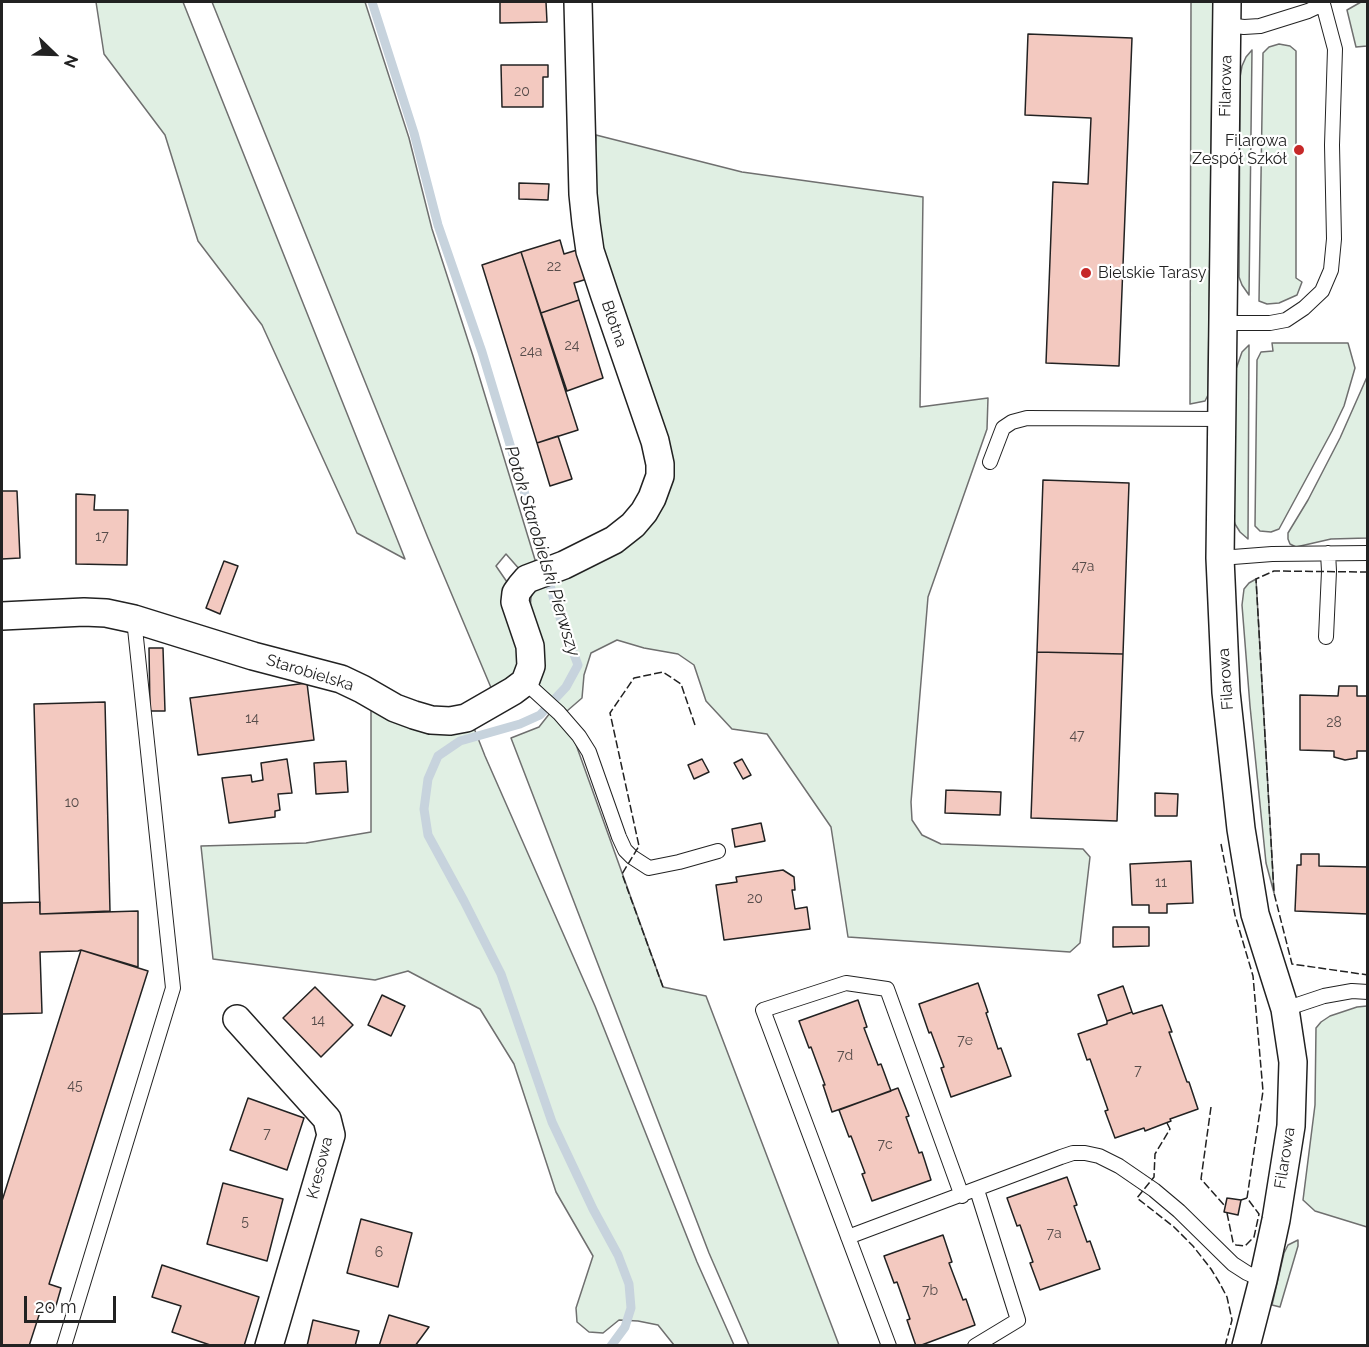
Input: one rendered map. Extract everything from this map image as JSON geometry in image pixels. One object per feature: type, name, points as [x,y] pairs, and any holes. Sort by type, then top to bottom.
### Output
[{"type":"street","name":"Błotna","points":[[532,688],[530,646],[515,602],[516,593],[527,579],[564,565],[614,540],[633,525],[652,498],[660,476],[655,441],[590,251],[583,194],[578,2]]},
{"type":"street","name":"Filarowa","points":[[1227,13],[1220,558],[1226,692],[1241,829],[1255,914],[1285,1009],[1293,1062],[1291,1126],[1263,1280],[1246,1346]]},
{"type":"street","name":"Starobielska","points":[[2,615],[84,612],[106,613],[134,619],[253,656],[341,679],[395,708],[431,720],[450,721],[466,718],[513,691],[532,688]]},
{"type":"street","name":"Kresowa","points":[[237,1019],[327,1119],[331,1135],[269,1346]]},
{"type":"lane","points":[[1223,323],[1270,323],[1286,320],[1304,308],[1322,291],[1331,270],[1334,239],[1332,145],[1335,49],[1323,4],[1260,26],[1244,27],[1227,13]]},
{"type":"lane","points":[[990,462],[1003,428],[1012,422],[1027,418],[1221,419]]},
{"type":"lane","points":[[1326,637],[1328,553]]},
{"type":"lane","points":[[1220,558],[1272,554],[1368,553]]},
{"type":"lane","points":[[64,1346],[172,988],[134,619]]},
{"type":"lane","points":[[532,688],[559,713],[579,736],[589,752],[618,837],[632,857],[649,868],[718,851]]},
{"type":"lane","points":[[889,1346],[763,1010],[846,983],[886,989],[962,1196]]},
{"type":"lane","points":[[1285,1009],[1324,996],[1368,992]]},
{"type":"lane","points":[[848,1238],[1073,1153],[1085,1153],[1098,1156],[1119,1166],[1154,1190],[1233,1264],[1263,1280]]},
{"type":"lane","points":[[975,1346],[1018,1320],[977,1190]]},
{"type":"green space","points":[[96,2],[183,2],[405,559],[357,533],[262,325],[198,241],[165,135],[104,54]]},
{"type":"green space","points":[[212,2],[365,2],[409,138],[432,229],[536,563],[521,571],[506,554],[496,566],[507,582],[502,593],[502,603],[522,664],[516,675],[492,690],[428,538]]},
{"type":"green space","points":[[1191,2],[1213,2],[1208,395],[1205,401],[1190,404]]},
{"type":"green space","points":[[1361,2],[1367,2],[1367,46],[1356,47],[1347,10]]},
{"type":"green space","points":[[1279,44],[1290,46],[1296,51],[1296,278],[1302,282],[1297,295],[1279,303],[1267,304],[1259,301],[1263,53],[1269,47]]},
{"type":"green space","points":[[1252,50],[1249,295],[1239,277],[1240,77],[1246,57]]},
{"type":"green space","points":[[596,135],[742,172],[923,197],[920,407],[988,398],[987,429],[928,597],[911,802],[912,820],[922,835],[941,844],[1083,849],[1090,857],[1080,943],[1070,952],[848,937],[831,827],[767,734],[732,729],[706,701],[694,665],[678,654],[617,640],[591,653],[584,675],[582,698],[567,711],[539,685],[543,661],[530,610],[531,597],[537,585],[661,498],[609,294],[593,196]]},
{"type":"green space","points":[[1272,343],[1348,343],[1355,368],[1344,406],[1332,431],[1279,529],[1271,532],[1260,531],[1255,526],[1257,360],[1261,352],[1273,351]]},
{"type":"green space","points":[[1249,345],[1248,539],[1240,532],[1232,514],[1236,369],[1242,352]]},
{"type":"green space","points":[[1367,377],[1367,538],[1331,539],[1296,547],[1290,544],[1288,533],[1340,438]]},
{"type":"green space","points":[[1256,579],[1274,893],[1266,863],[1242,605],[1244,589]]},
{"type":"green space","points":[[371,702],[472,723],[595,1006],[697,1262],[734,1345],[674,1345],[658,1325],[638,1321],[619,1320],[603,1333],[589,1332],[577,1322],[576,1308],[593,1256],[556,1192],[514,1064],[480,1009],[408,971],[375,980],[213,959],[201,846],[306,843],[371,832]]},
{"type":"green space","points":[[550,713],[574,739],[663,987],[706,996],[839,1345],[749,1345],[709,1253],[511,738],[539,727]]},
{"type":"green space","points":[[1368,1006],[1367,1227],[1315,1211],[1303,1200],[1315,1105],[1316,1028],[1330,1016],[1357,1007]]},
{"type":"green space","points":[[1298,1240],[1280,1307],[1272,1305],[1284,1253],[1288,1245]]},
{"type":"building","points":[[500,2],[546,2],[547,22],[500,23]]},
{"type":"building","name":"Bielskie Tarasy","points":[[1028,34],[1132,38],[1119,366],[1046,363],[1053,182],[1088,184],[1091,118],[1025,115]]},
{"type":"building","points":[[501,65],[548,65],[548,77],[543,77],[543,107],[502,107]]},
{"type":"building","points":[[519,183],[549,184],[548,200],[519,199]]},
{"type":"building","points":[[560,240],[564,254],[577,250],[587,279],[574,283],[579,300],[541,313],[521,252]]},
{"type":"building","points":[[521,252],[578,430],[537,443],[482,265]]},
{"type":"building","points":[[579,300],[603,378],[567,391],[541,313]]},
{"type":"building","points":[[558,436],[572,479],[550,486],[537,443]]},
{"type":"building","points":[[1043,480],[1129,483],[1123,654],[1037,652]]},
{"type":"building","points":[[2,491],[17,491],[20,558],[2,559]]},
{"type":"building","points":[[76,494],[95,495],[94,510],[128,510],[127,565],[76,564]]},
{"type":"building","points":[[224,561],[238,566],[220,614],[206,608]]},
{"type":"building","points":[[149,648],[163,648],[165,711],[150,711]]},
{"type":"building","points":[[1037,652],[1123,654],[1117,821],[1031,818]]},
{"type":"building","points":[[307,683],[314,740],[198,755],[190,698]]},
{"type":"building","points":[[1339,686],[1357,686],[1357,696],[1368,696],[1368,751],[1357,751],[1357,758],[1345,760],[1334,757],[1334,751],[1300,750],[1300,695],[1338,696]]},
{"type":"building","points":[[105,702],[110,911],[40,914],[34,704]]},
{"type":"building","points":[[287,759],[292,793],[278,794],[280,810],[275,811],[275,817],[229,823],[222,778],[251,775],[252,782],[263,780],[261,763]]},
{"type":"building","points":[[702,759],[709,772],[694,779],[688,765]]},
{"type":"building","points":[[742,759],[751,775],[743,779],[734,763]]},
{"type":"building","points":[[346,761],[348,792],[316,794],[314,763]]},
{"type":"building","points":[[946,790],[1001,792],[1000,815],[945,813]]},
{"type":"building","points":[[1155,793],[1178,794],[1177,816],[1155,816]]},
{"type":"building","points":[[761,823],[765,841],[735,847],[732,829]]},
{"type":"building","points":[[1301,854],[1319,854],[1319,866],[1368,867],[1368,914],[1295,911],[1297,865],[1301,865]]},
{"type":"building","points":[[1191,861],[1193,903],[1167,904],[1167,913],[1149,913],[1149,905],[1132,905],[1130,864]]},
{"type":"building","points":[[783,870],[794,877],[795,890],[792,890],[795,909],[807,907],[810,929],[724,940],[716,885],[737,882],[736,877]]},
{"type":"building","points":[[40,902],[40,914],[138,911],[138,967],[81,950],[40,952],[42,1013],[2,1014],[2,903]]},
{"type":"building","points":[[1113,927],[1149,927],[1149,946],[1113,947]]},
{"type":"building","points":[[81,950],[148,971],[49,1284],[61,1288],[55,1309],[42,1306],[29,1346],[2,1346],[2,1201]]},
{"type":"building","points":[[978,983],[998,1049],[1001,1048],[1011,1076],[951,1097],[941,1068],[944,1067],[919,1004]]},
{"type":"building","points":[[1123,986],[1132,1012],[1107,1021],[1098,995]]},
{"type":"building","points":[[315,987],[353,1025],[321,1057],[283,1018]]},
{"type":"building","points":[[382,995],[405,1006],[391,1036],[368,1025]]},
{"type":"building","points":[[858,1000],[867,1027],[864,1028],[891,1091],[832,1112],[823,1085],[825,1085],[799,1021]]},
{"type":"building","points":[[1162,1005],[1172,1032],[1169,1032],[1198,1109],[1145,1131],[1144,1128],[1115,1138],[1090,1059],[1087,1060],[1078,1034],[1132,1012],[1133,1014]]},
{"type":"building","points":[[898,1088],[909,1116],[906,1117],[919,1153],[922,1152],[931,1180],[872,1201],[862,1174],[865,1173],[839,1110]]},
{"type":"building","points":[[248,1098],[304,1118],[287,1170],[230,1150]]},
{"type":"building","points":[[1067,1177],[1077,1205],[1074,1206],[1100,1269],[1040,1290],[1020,1225],[1017,1226],[1007,1198]]},
{"type":"building","points":[[223,1183],[283,1199],[267,1261],[207,1244]]},
{"type":"building","points":[[1227,1198],[1241,1200],[1238,1215],[1224,1212]]},
{"type":"building","points":[[361,1219],[412,1233],[398,1287],[347,1273]]},
{"type":"building","points":[[943,1235],[952,1262],[949,1263],[975,1325],[916,1346],[907,1320],[910,1319],[897,1282],[894,1283],[884,1256]]},
{"type":"building","points":[[162,1265],[259,1297],[244,1346],[213,1346],[172,1332],[181,1306],[152,1297]]},
{"type":"building","points":[[389,1315],[429,1327],[415,1346],[379,1346]]},
{"type":"building","points":[[313,1320],[359,1331],[355,1346],[307,1346]]},
{"type":"waterway","name":"Potok Starobielski Pierwszy","points":[[372,2],[414,133],[438,225],[482,352],[556,607],[578,665],[566,687],[540,715],[520,724],[460,741],[438,756],[428,779],[424,809],[428,835],[501,974],[552,1122],[593,1209],[618,1255],[629,1284],[631,1308],[625,1327],[611,1346]]},
{"type":"fence","points":[[1368,572],[1274,571],[1256,579],[1274,893],[1292,964],[1368,975]]},
{"type":"fence","points":[[663,987],[622,874],[639,846],[610,713],[634,678],[663,672],[681,684],[695,725]]},
{"type":"fence","points":[[1221,844],[1235,915],[1253,976],[1263,1091],[1247,1198]]},
{"type":"fence","points":[[1211,1107],[1201,1179],[1225,1206]]},
{"type":"fence","points":[[1167,1123],[1170,1129],[1155,1154],[1154,1177],[1137,1198],[1174,1227],[1193,1246],[1219,1282],[1227,1297],[1232,1320],[1225,1346]]},
{"type":"fence","points":[[1227,1213],[1233,1242],[1236,1245],[1245,1246],[1254,1237],[1259,1214],[1247,1198],[1241,1200]]},
{"type":"place","name":"Filarowa Zespół Szkół","points":[[1299,150]]},
{"type":"place","name":"Bielskie Tarasy","points":[[1086,273]]}]
